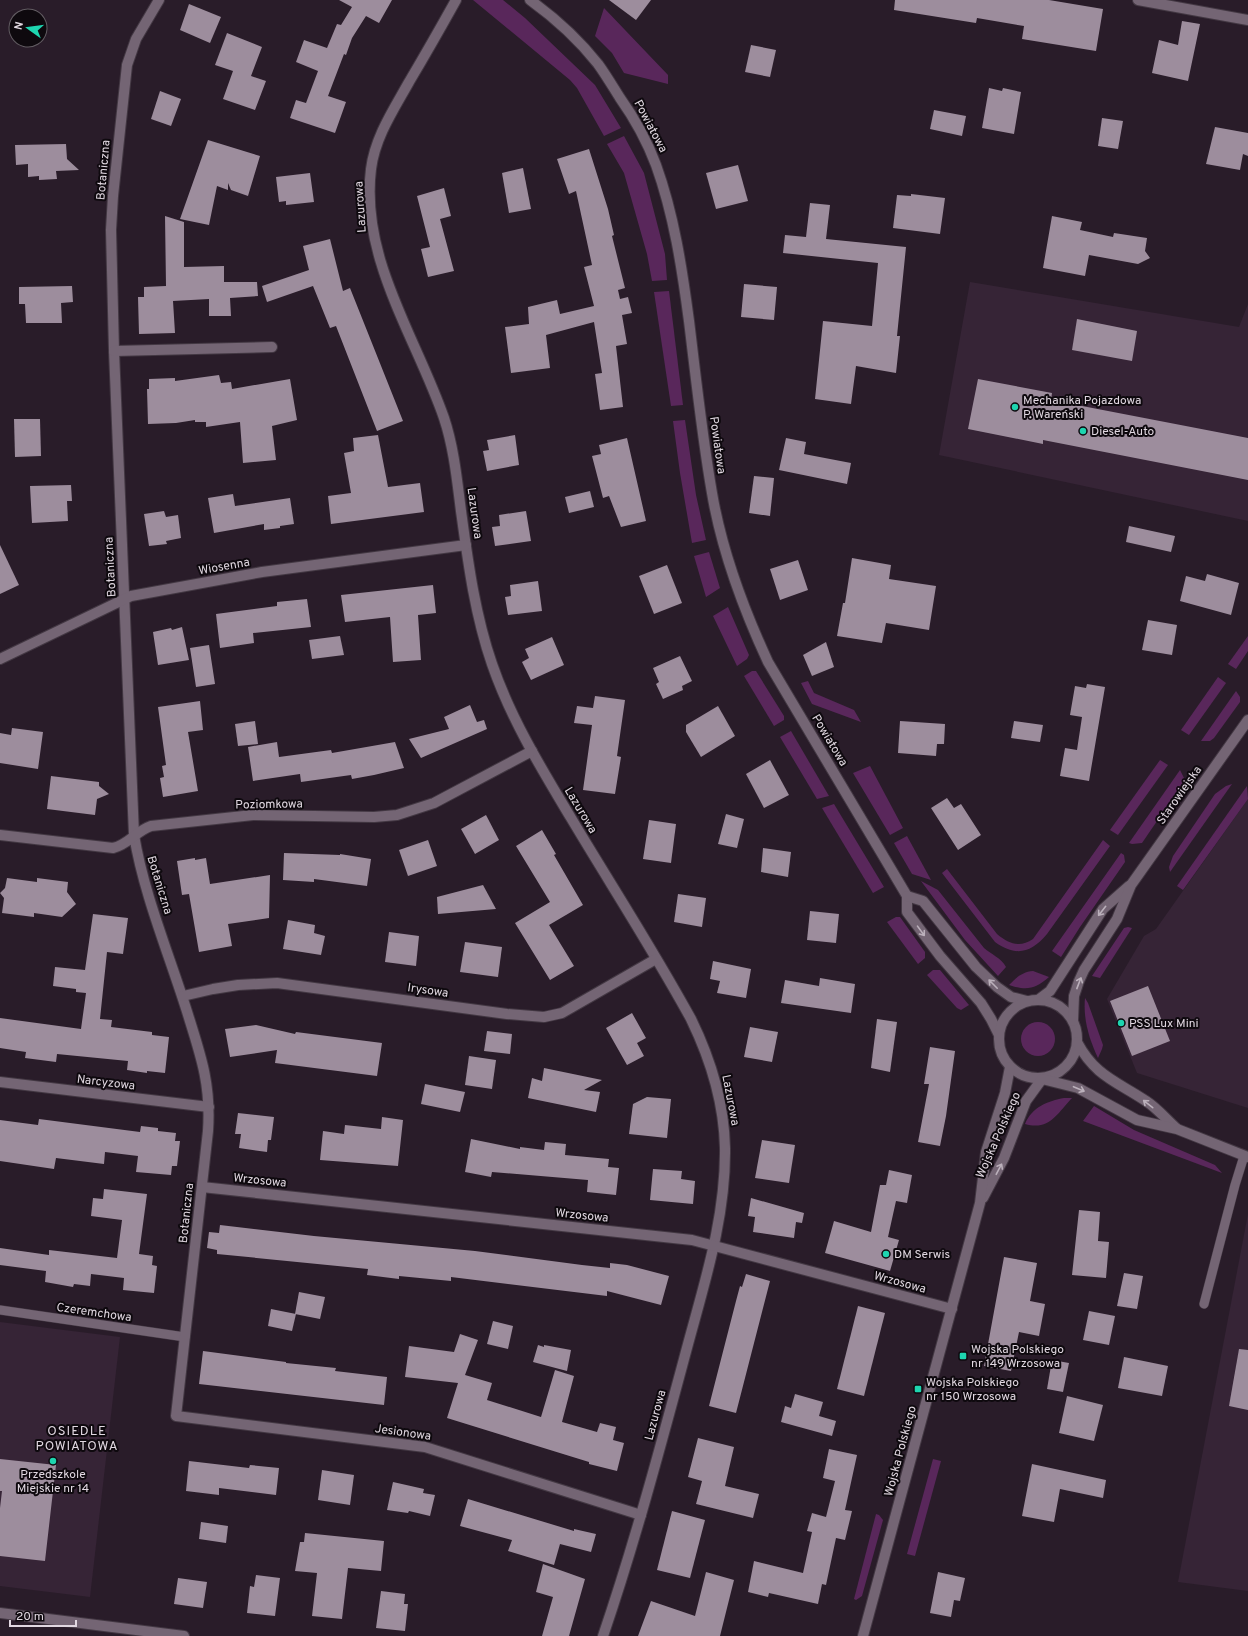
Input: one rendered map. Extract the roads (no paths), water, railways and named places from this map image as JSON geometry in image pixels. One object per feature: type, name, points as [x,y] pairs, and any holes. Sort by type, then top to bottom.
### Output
[{"type":"street","name":"Botaniczna","points":[[159,0],[136,39],[131,52],[125,79],[112,213],[111,248],[134,835],[146,885],[204,1065],[208,1086],[208,1131],[176,1416]]},
{"type":"street","name":"Lazurowa","points":[[456,0],[393,111],[379,139],[372,166],[370,194],[374,236],[386,279],[438,404],[448,432],[455,466],[474,593],[487,649],[501,688],[532,751],[656,959],[684,1007],[698,1035],[709,1063],[720,1100],[725,1143],[723,1195],[714,1246],[641,1515],[603,1636]]},
{"type":"street","name":"Powiatowa","points":[[530,0],[570,33],[599,65],[633,116],[649,148],[664,189],[676,239],[686,296],[712,496],[722,539],[742,603],[768,662],[907,896],[907,912],[940,956],[981,1003],[992,1019],[999,1035]]},
{"type":"street","points":[[1138,0],[1248,20]]},
{"type":"street","points":[[114,351],[272,347]]},
{"type":"street","name":"Wiosenna","points":[[0,659],[124,598],[262,572],[466,545]]},
{"type":"street","name":"Starowiejska","points":[[1073,1021],[1074,996],[1079,981],[1084,970],[1117,919],[1131,885],[1248,720]]},
{"type":"street","name":"Poziomkowa","points":[[0,835],[113,848],[121,847],[141,830],[151,826],[244,815],[374,817],[397,815],[434,804],[532,751]]},
{"type":"street","name":"Starowiejska","points":[[1038,1000],[1050,991],[1103,909],[1131,885]]},
{"type":"street","points":[[907,896],[923,901],[976,966],[997,987],[1011,997],[1027,1002]]},
{"type":"street","name":"Irysowa","points":[[182,996],[238,985],[277,983],[531,1017],[552,1016],[572,1008],[656,959]]},
{"type":"street","points":[[1042,1079],[1053,1076],[1063,1070],[1070,1062],[1075,1052],[1077,1031],[1067,1012],[1049,1001],[1038,1000],[1016,1006],[1008,1014],[1002,1024],[999,1035],[999,1047],[1003,1058],[1010,1067],[1019,1074],[1030,1078],[1042,1079],[1078,1088],[1137,1120],[1177,1129],[1246,1157]]},
{"type":"street","points":[[1077,1042],[1090,1063],[1103,1076],[1148,1102],[1177,1129]]},
{"type":"street","name":"Wojska Polskiego","points":[[863,1636],[980,1203],[986,1152],[1005,1093],[1010,1067]]},
{"type":"street","name":"Wojska Polskiego","points":[[980,1203],[1004,1158],[1013,1131],[1026,1101],[1042,1079]]},
{"type":"street","name":"Narcyzowa","points":[[0,1082],[209,1107]]},
{"type":"street","name":"Wrzosowa","points":[[202,1187],[682,1239],[714,1246],[952,1309]]},
{"type":"street","name":"Jesionowa","points":[[176,1416],[425,1447],[641,1515]]},
{"type":"street","points":[[0,1613],[184,1636]]},
{"type":"lane","points":[[1204,1304],[1235,1184],[1246,1157]]},
{"type":"lane","name":"Czeremchowa","points":[[0,1310],[185,1337]]},
{"type":"place","name":"Mechanika Pojazdowa P. Wareński","points":[[1015,407]]},
{"type":"place","name":"Diesel-Auto","points":[[1083,431]]},
{"type":"place","name":"PSS Lux Mini","points":[[1121,1023]]},
{"type":"place","name":"DM Serwis","points":[[886,1254]]},
{"type":"place","name":"Wojska Polskiego nr 149 Wrzosowa","points":[[963,1356]]},
{"type":"place","name":"Wojska Polskiego nr 150 Wrzosowa","points":[[918,1389]]},
{"type":"place","name":"Przedszkole Miejskie nr 14","points":[[53,1461]]},
{"type":"district","name":"OSIEDLE POWIATOWA","points":[[77,1438]]}]
